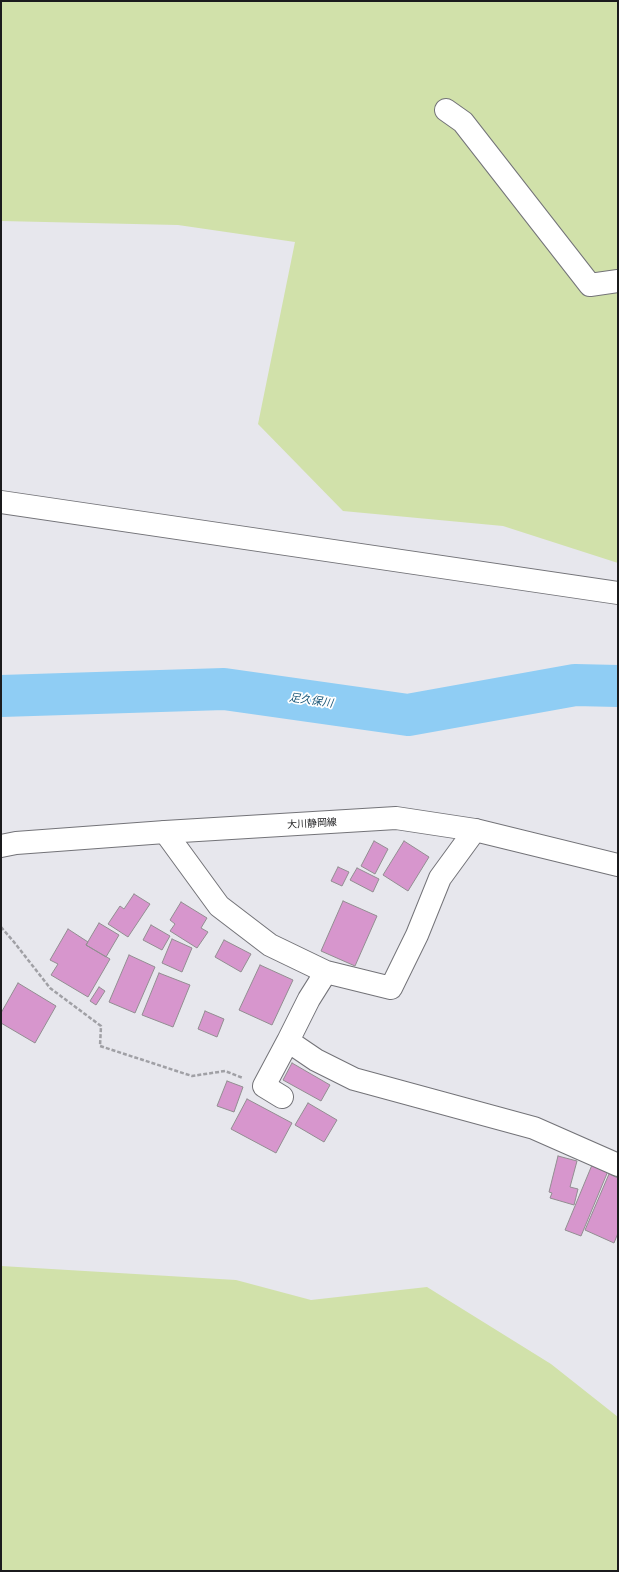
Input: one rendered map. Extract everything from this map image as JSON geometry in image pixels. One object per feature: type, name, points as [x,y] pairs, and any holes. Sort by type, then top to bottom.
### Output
[{"type":"street","points":[[446,110],[463,122],[590,285],[618,281]]},
{"type":"street","points":[[1,502],[618,593]]},
{"type":"street","name":"大川静岡線","points":[[1,846],[16,843],[166,832],[396,818],[475,830],[618,865]]},
{"type":"street","points":[[166,832],[219,906],[270,945],[326,972],[391,988],[417,935],[440,878],[475,830]]},
{"type":"street","points":[[273,1092],[288,1041],[309,999],[326,972]]},
{"type":"street","points":[[288,1041],[316,1060],[354,1079],[534,1128],[618,1165]]},
{"type":"path","points":[[1,927],[50,988],[101,1026],[100,1046],[192,1076],[225,1071],[273,1092]]},
{"type":"green space","points":[[1,1],[618,1],[618,563],[503,526],[343,511],[258,424],[295,242],[178,225],[1,221]]},
{"type":"green space","points":[[1,1266],[236,1280],[311,1300],[427,1287],[551,1364],[618,1417],[618,1571],[1,1571]]},
{"type":"building","points":[[374,841],[388,849],[375,874],[361,866]]},
{"type":"building","points":[[404,841],[429,857],[408,891],[383,875]]},
{"type":"building","points":[[338,867],[349,872],[342,886],[331,881]]},
{"type":"building","points":[[357,868],[379,879],[373,892],[350,880]]},
{"type":"building","points":[[134,894],[150,904],[128,937],[108,924],[120,906],[124,909]]},
{"type":"building","points":[[343,901],[377,916],[355,966],[321,951]]},
{"type":"building","points":[[181,902],[207,918],[201,928],[208,932],[197,948],[170,931],[175,924],[170,920]]},
{"type":"building","points":[[99,923],[119,935],[106,957],[86,945]]},
{"type":"building","points":[[151,925],[170,936],[162,950],[143,940]]},
{"type":"building","points":[[68,929],[88,942],[86,945],[110,959],[88,997],[51,975],[58,964],[50,960]]},
{"type":"building","points":[[172,939],[192,948],[182,972],[162,963]]},
{"type":"building","points":[[224,940],[251,954],[241,972],[215,957]]},
{"type":"building","points":[[129,955],[155,967],[135,1013],[109,1002]]},
{"type":"building","points":[[260,965],[293,980],[272,1025],[239,1010]]},
{"type":"building","points":[[159,973],[190,985],[173,1027],[142,1015]]},
{"type":"building","points":[[18,983],[56,1006],[35,1043],[1,1023],[1,1013]]},
{"type":"building","points":[[99,987],[105,991],[96,1005],[90,1001]]},
{"type":"building","points":[[205,1011],[224,1019],[217,1037],[198,1029]]},
{"type":"building","points":[[292,1063],[330,1085],[321,1101],[283,1080]]},
{"type":"building","points":[[227,1081],[243,1087],[234,1112],[217,1106]]},
{"type":"building","points":[[247,1099],[292,1123],[276,1153],[231,1129]]},
{"type":"building","points":[[308,1103],[337,1120],[324,1142],[295,1125]]},
{"type":"building","points":[[558,1156],[577,1161],[570,1187],[578,1189],[574,1205],[550,1198],[552,1193],[549,1192]]},
{"type":"building","points":[[592,1165],[608,1171],[581,1236],[565,1230]]},
{"type":"building","points":[[609,1174],[618,1178],[618,1233],[614,1243],[585,1230]]},
{"type":"waterway","name":"足久保川","points":[[1,696],[224,689],[408,715],[575,685],[618,686]]}]
